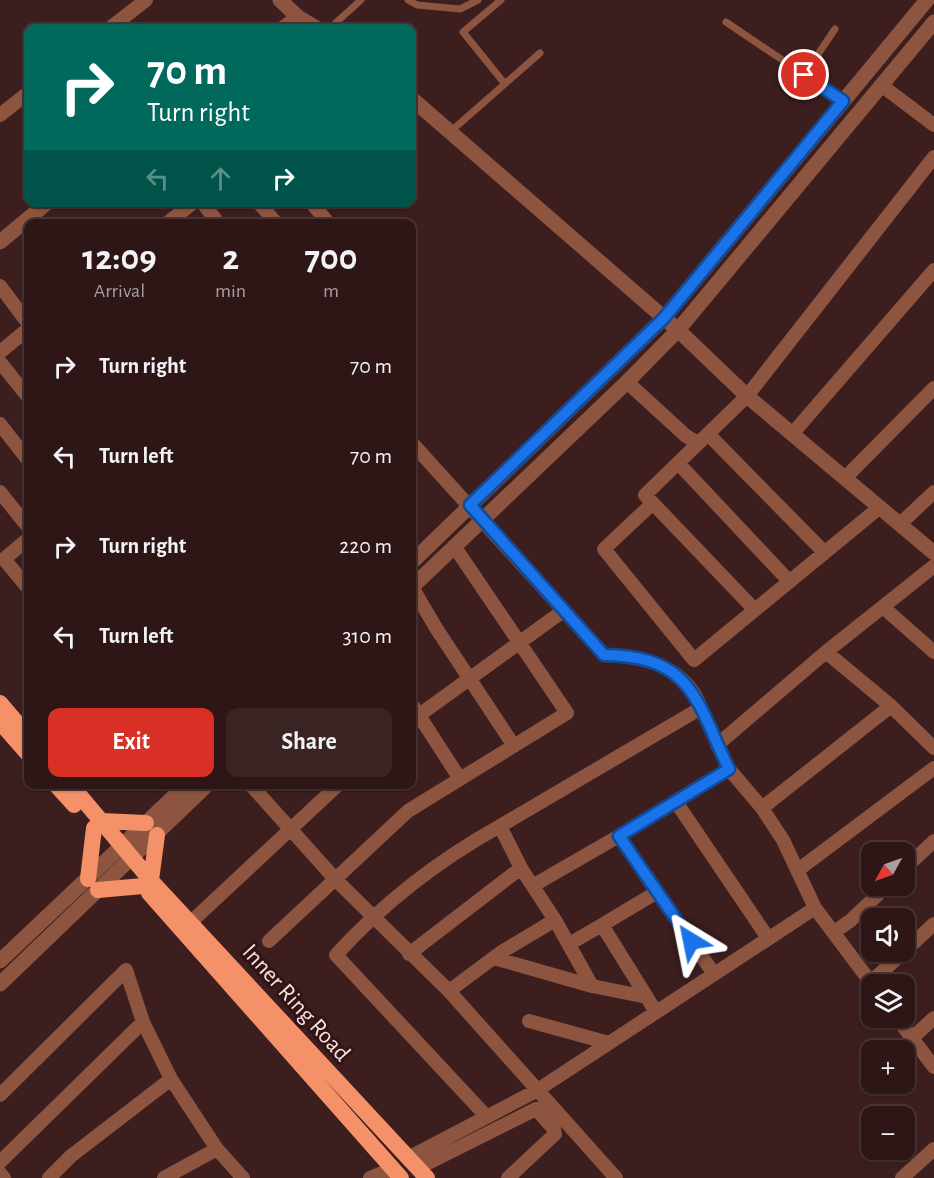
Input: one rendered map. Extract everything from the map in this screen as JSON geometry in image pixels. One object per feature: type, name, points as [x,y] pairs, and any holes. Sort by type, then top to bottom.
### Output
[{"type":"highway","points":[[0,703],[24,725]]},
{"type":"highway","points":[[0,722],[24,749]]},
{"type":"highway","name":"Inner Ring Road","points":[[60,789],[97,825],[397,1173]]},
{"type":"highway","name":"Inner Ring Road","points":[[73,789],[97,825]]},
{"type":"highway","points":[[97,825],[152,829],[147,883],[93,884],[97,825]]},
{"type":"highway","name":"Inner Ring Road","points":[[147,883],[191,922],[308,1053],[418,1168]]},
{"type":"street","points":[[115,24],[146,0]]},
{"type":"street","points":[[280,0],[298,17],[309,24]]},
{"type":"street","points":[[416,558],[664,318],[927,0]]},
{"type":"street","points":[[288,24],[298,17]]},
{"type":"street","points":[[416,583],[627,382],[678,330],[934,22]]},
{"type":"street","points":[[881,85],[934,125]]},
{"type":"street","points":[[0,115],[24,96]]},
{"type":"street","points":[[843,101],[858,113]]},
{"type":"street","points":[[416,102],[678,330],[747,396],[934,553]]},
{"type":"street","points":[[754,609],[645,495],[747,396],[934,157]]},
{"type":"street","points":[[28,219],[42,207]]},
{"type":"street","points":[[172,219],[188,207]]},
{"type":"street","points":[[206,207],[215,219]]},
{"type":"street","points":[[262,207],[273,219]]},
{"type":"street","points":[[316,207],[326,219]]},
{"type":"street","points":[[0,242],[24,222]]},
{"type":"street","points":[[793,433],[934,270]]},
{"type":"street","points":[[0,286],[24,318]]},
{"type":"street","points":[[0,352],[24,332]]},
{"type":"street","points":[[0,362],[24,392]]},
{"type":"street","points":[[627,382],[686,436],[698,443],[696,445]]},
{"type":"street","points":[[845,478],[934,388]]},
{"type":"street","points":[[0,424],[24,455]]},
{"type":"street","points":[[708,434],[824,552]]},
{"type":"street","points":[[416,447],[604,655],[630,656],[659,663],[674,673],[697,697],[729,769],[762,808],[798,870],[815,908],[865,974]]},
{"type":"street","points":[[678,463],[789,581]]},
{"type":"street","points":[[0,492],[24,522]]},
{"type":"street","points":[[900,524],[934,492]]},
{"type":"street","points":[[653,503],[604,549],[694,660],[880,507]]},
{"type":"street","points":[[24,542],[2,557],[24,583]]},
{"type":"street","points":[[269,940],[408,811],[567,713],[454,546]]},
{"type":"street","points":[[717,745],[826,652],[934,566]]},
{"type":"street","points":[[416,593],[514,746]]},
{"type":"street","points":[[883,607],[934,652]]},
{"type":"street","points":[[416,712],[471,680],[563,611]]},
{"type":"street","points":[[826,652],[891,706],[934,748]]},
{"type":"street","points":[[762,808],[891,706]]},
{"type":"street","points":[[487,1117],[336,955],[371,916],[459,849],[701,708]]},
{"type":"street","points":[[416,716],[460,779]]},
{"type":"street","points":[[798,870],[934,768]]},
{"type":"street","points":[[534,885],[729,769]]},
{"type":"street","points":[[152,829],[183,789]]},
{"type":"street","points":[[0,961],[93,884],[152,829],[202,789]]},
{"type":"street","points":[[254,789],[336,880],[449,991],[616,1178]]},
{"type":"street","points":[[191,922],[333,789]]},
{"type":"street","points":[[676,802],[768,938]]},
{"type":"street","points":[[500,826],[521,868],[534,885],[592,986]]},
{"type":"street","points":[[619,836],[714,974]]},
{"type":"street","points":[[915,859],[934,841]]},
{"type":"street","points":[[409,954],[521,868]]},
{"type":"street","points":[[0,984],[93,884]]},
{"type":"street","points":[[569,944],[657,892]]},
{"type":"street","points":[[834,932],[850,921],[876,896]]},
{"type":"street","points":[[418,1168],[487,1117],[536,1091],[815,908]]},
{"type":"street","points":[[449,991],[494,958],[555,920]]},
{"type":"street","points":[[881,974],[934,924]]},
{"type":"street","points":[[602,925],[656,1012]]},
{"type":"street","points":[[494,958],[592,986],[647,997]]},
{"type":"street","points":[[0,1095],[126,970],[143,1022],[171,1079],[217,1149],[243,1178]]},
{"type":"street","points":[[912,1038],[934,1018]]},
{"type":"street","points":[[529,1020],[609,1043]]},
{"type":"street","points":[[0,1162],[143,1022]]},
{"type":"street","points":[[904,1028],[934,1067]]},
{"type":"street","points":[[57,1175],[71,1156],[171,1079]]},
{"type":"street","points":[[418,1168],[536,1109],[554,1129],[555,1134],[508,1178]]},
{"type":"street","points":[[164,1178],[217,1149]]},
{"type":"street","points":[[902,1178],[934,1149]]},
{"type":"street","points":[[0,1173],[4,1178]]},
{"type":"street","points":[[370,1178],[397,1173]]},
{"type":"lane","points":[[334,24],[361,0]]},
{"type":"lane","points":[[408,0],[417,5],[460,9],[478,0]]},
{"type":"lane","points":[[501,0],[464,32],[505,84]]},
{"type":"lane","points":[[726,22],[843,101]]},
{"type":"lane","points":[[804,75],[835,29]]},
{"type":"lane","points":[[450,132],[540,53]]},
{"type":"route","points":[[691,941],[619,836],[729,769],[697,697],[681,678],[659,663],[630,656],[604,655],[470,505],[664,318],[720,253],[843,101],[804,75]]}]
